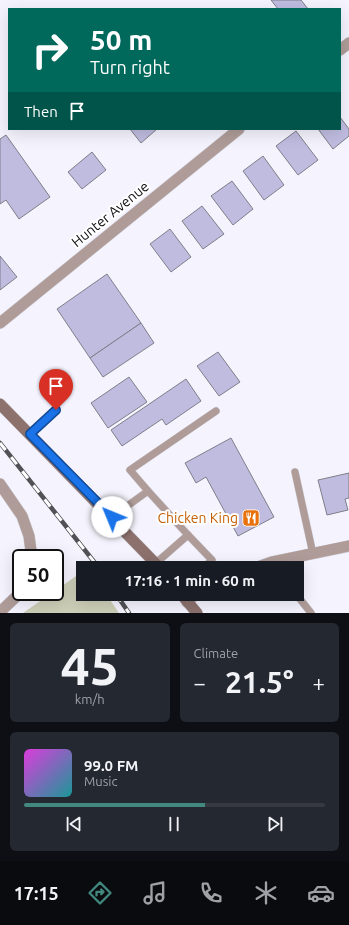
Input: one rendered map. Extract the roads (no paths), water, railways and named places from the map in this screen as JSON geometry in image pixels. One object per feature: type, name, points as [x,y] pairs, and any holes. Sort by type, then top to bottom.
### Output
[{"type":"main road","points":[[0,404],[153,561]]},
{"type":"main road","points":[[185,601],[191,613]]},
{"type":"main road","points":[[187,601],[197,613]]},
{"type":"street","points":[[341,49],[349,43]]},
{"type":"street","name":"Hunter Avenue","points":[[0,323],[238,130]]},
{"type":"street","points":[[0,484],[22,516],[29,536],[31,549]]},
{"type":"street","points":[[288,561],[349,546]]},
{"type":"street","points":[[0,612],[12,601]]},
{"type":"lane","points":[[30,434],[56,410]]},
{"type":"lane","points":[[211,561],[212,560],[130,470],[216,411]]},
{"type":"lane","points":[[295,472],[313,554]]},
{"type":"lane","points":[[112,517],[148,491]]},
{"type":"lane","points":[[163,561],[188,535]]},
{"type":"lane","points":[[302,601],[311,613]]},
{"type":"railway","points":[[0,443],[93,561]]},
{"type":"railway","points":[[121,601],[129,613]]},
{"type":"place","name":"Chicken King","points":[[251,518]]}]
